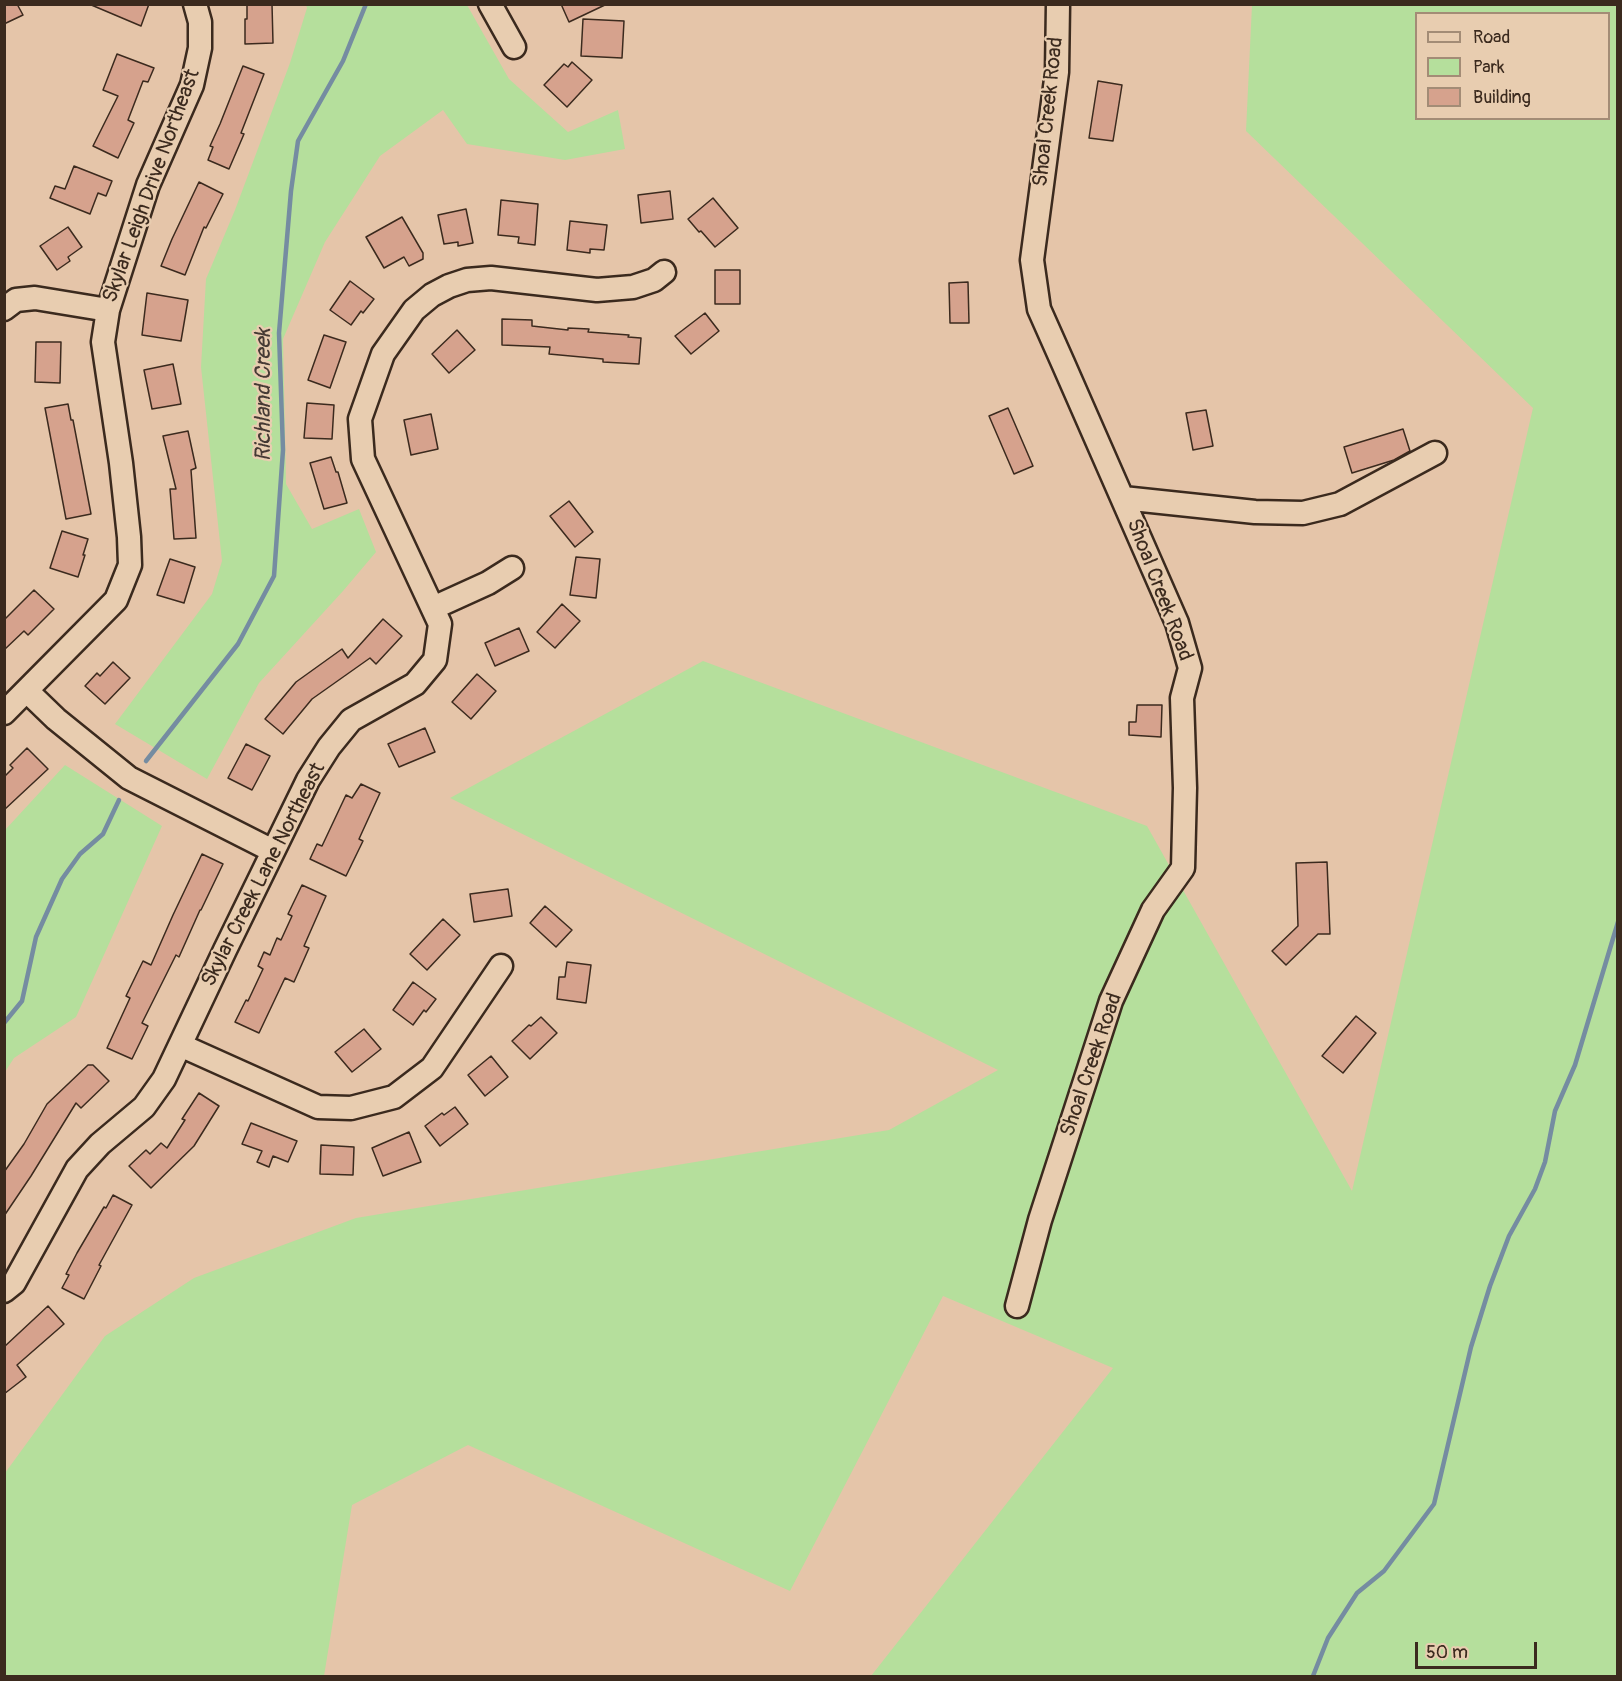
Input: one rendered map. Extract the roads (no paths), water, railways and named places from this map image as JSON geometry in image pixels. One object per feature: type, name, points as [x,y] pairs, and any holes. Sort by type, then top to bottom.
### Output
[{"type":"street","name":"Skylar Leigh Drive Northeast","points":[[4,713],[116,600],[130,565],[121,463],[103,342],[108,310],[148,185],[192,85],[200,48],[200,22],[195,4]]},
{"type":"street","points":[[490,4],[514,46]]},
{"type":"street","name":"Shoal Creek Road","points":[[1017,1306],[1040,1220],[1111,1001],[1153,910],[1183,868],[1185,788],[1182,698],[1190,668],[1177,623],[1038,309],[1032,260],[1057,72],[1058,4]]},
{"type":"street","name":"Skylar Creek Lane Northeast","points":[[4,1291],[14,1283],[77,1169],[100,1144],[144,1107],[164,1079],[308,780],[329,747],[351,720],[415,684],[435,660],[440,624],[363,459],[360,418],[383,354],[414,310],[432,295],[467,280],[491,278],[597,290],[633,287],[654,280],[664,272]]},
{"type":"street","points":[[4,309],[16,300],[35,298],[108,310]]},
{"type":"street","points":[[1123,498],[1243,511],[1303,513],[1340,504],[1435,453]]},
{"type":"street","points":[[433,608],[488,584],[512,568]]},
{"type":"street","points":[[27,691],[56,719],[129,778],[273,851]]},
{"type":"street","points":[[180,1045],[318,1107],[351,1108],[394,1098],[432,1068],[501,966]]},
{"type":"waterway","name":"Richland Creek","points":[[146,761],[238,644],[274,576],[283,450],[279,333],[291,191],[298,141],[343,61],[366,4]]},
{"type":"waterway","name":"Richland Creek","points":[[4,1023],[22,1001],[36,937],[62,879],[80,854],[103,834],[119,800]]},
{"type":"waterway","points":[[1313,1676],[1328,1638],[1357,1593],[1384,1571],[1434,1504],[1471,1347],[1490,1286],[1509,1236],[1535,1189],[1545,1162],[1555,1111],[1575,1065],[1618,922]]}]
